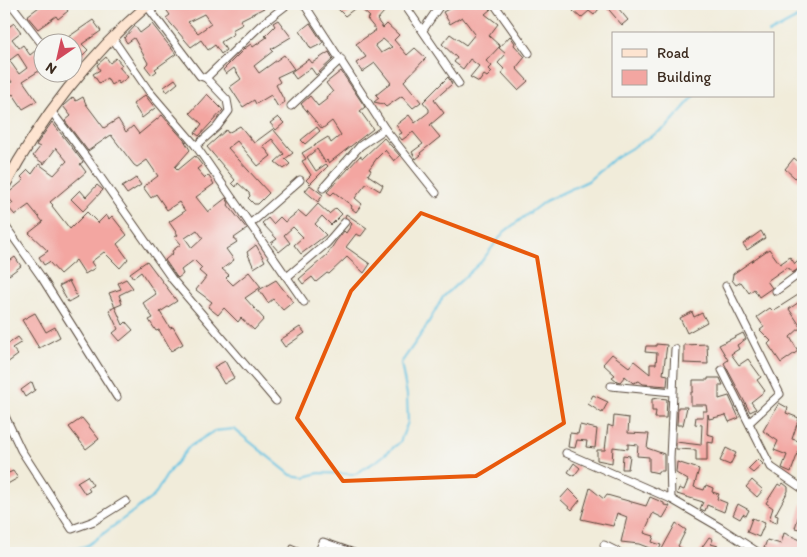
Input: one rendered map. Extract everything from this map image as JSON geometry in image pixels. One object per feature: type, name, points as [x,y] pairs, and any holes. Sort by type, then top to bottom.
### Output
[{"type":"street","points":[[11,4],[33,32]]},
{"type":"street","points":[[206,78],[251,37],[262,24],[288,4]]},
{"type":"street","points":[[304,4],[385,129],[436,193]]},
{"type":"street","points":[[404,4],[459,84]]},
{"type":"street","points":[[423,30],[442,4]]},
{"type":"street","points":[[494,4],[529,53]]},
{"type":"street","points":[[4,187],[22,154],[73,83],[113,38],[148,5],[200,76],[206,78],[227,100],[229,111],[217,127],[196,146]]},
{"type":"street","points":[[113,38],[148,90],[196,146],[304,302]]},
{"type":"street","points":[[292,106],[341,59]]},
{"type":"street","points":[[52,112],[172,279],[276,401]]},
{"type":"street","points":[[323,188],[360,146],[385,129]]},
{"type":"street","points":[[250,224],[300,180]]},
{"type":"street","points":[[287,277],[327,243],[344,222]]},
{"type":"street","points":[[4,224],[42,278],[117,397]]},
{"type":"street","points":[[776,291],[803,271]]},
{"type":"street","points":[[726,286],[780,394],[750,422]]},
{"type":"street","points":[[670,499],[672,392],[675,349]]},
{"type":"street","points":[[722,370],[750,422],[771,467],[803,489]]},
{"type":"street","points":[[611,386],[672,392]]},
{"type":"street","points":[[4,414],[21,450],[72,529],[94,521],[126,501]]},
{"type":"street","points":[[566,453],[670,499],[721,528],[758,553]]},
{"type":"street","points":[[318,553],[323,542],[354,553]]},
{"type":"street","points":[[604,545],[620,553]]},
{"type":"highlighted area","points":[[421,213],[537,257],[564,423],[476,476],[343,481],[297,418],[351,291]]},
{"type":"building","points":[[43,4],[72,4],[66,8],[68,11],[58,19],[56,16],[38,29],[27,16]]},
{"type":"building","points":[[162,4],[175,4],[177,6],[182,4],[272,4],[240,20],[243,24],[232,30],[234,34],[221,42],[226,50],[221,54],[215,45],[208,50],[201,40],[191,47],[166,18],[170,15]],"holes":[[[204,14],[211,24],[198,33],[188,22]]]},
{"type":"building","points":[[333,4],[391,4],[377,20],[383,28],[387,24],[399,35],[394,40],[407,55],[415,48],[426,58],[404,81],[421,102],[413,108],[402,96],[386,107],[383,104],[374,102],[379,98],[376,95],[391,83],[375,63],[362,72],[356,63],[366,57],[356,44],[376,30],[367,19],[370,17],[358,6],[345,16]],"holes":[[[383,39],[392,47],[381,53],[375,45]]]},
{"type":"building","points":[[453,4],[489,4],[491,9],[485,14],[498,24],[489,36],[500,46],[486,61],[492,66],[489,69],[492,72],[487,77],[484,75],[479,82],[470,77],[479,66],[470,59],[463,69],[454,62],[457,58],[442,44],[450,34],[466,45],[475,34],[462,17],[450,24],[443,12],[454,6]]},
{"type":"building","points":[[579,4],[603,4],[594,15],[589,11],[581,18],[573,11]]},
{"type":"building","points":[[604,4],[622,4],[618,8],[628,20],[622,25]]},
{"type":"building","points":[[93,20],[101,31],[82,44],[82,32],[76,32]]},
{"type":"building","points":[[278,20],[291,37],[271,49],[273,51],[254,66],[259,73],[284,55],[294,69],[277,77],[280,82],[276,85],[285,102],[278,107],[271,95],[256,104],[254,100],[243,107],[230,87],[241,79],[234,68],[226,74],[223,70],[245,48],[251,44],[253,47],[267,37],[265,36],[275,26],[273,23]]},
{"type":"building","points":[[14,23],[21,32],[12,39],[19,48],[23,45],[30,55],[32,53],[32,75],[23,81],[37,101],[23,109],[13,94],[4,101],[4,88],[12,82],[4,71],[4,64],[9,60],[19,74],[27,68],[18,54],[10,60],[4,53],[4,34],[7,31],[6,29]]},
{"type":"building","points":[[310,23],[323,43],[311,49],[300,31]]},
{"type":"building","points":[[152,24],[176,54],[155,69],[157,71],[152,75],[145,66],[148,63],[134,38],[127,43],[124,38],[135,26],[140,33]]},
{"type":"building","points":[[510,36],[515,43],[514,45],[525,57],[516,68],[528,81],[518,90],[502,73],[504,69],[498,63],[506,54],[499,48]]},
{"type":"building","points":[[82,44],[88,50],[82,56]]},
{"type":"building","points":[[329,52],[333,59],[316,75],[311,68],[296,79],[291,72],[309,59],[312,63]]},
{"type":"building","points":[[106,57],[110,63],[116,58],[122,65],[119,67],[128,77],[119,84],[117,81],[111,85],[107,78],[99,83],[93,74],[100,70],[97,65]]},
{"type":"building","points":[[341,71],[365,107],[360,111],[373,129],[329,163],[327,160],[325,162],[317,149],[307,157],[316,171],[326,164],[328,166],[310,184],[306,180],[311,175],[302,161],[306,159],[302,153],[328,137],[331,143],[341,135],[332,121],[322,129],[301,104],[310,96],[318,106],[327,99],[326,97],[333,92],[326,83]]},
{"type":"building","points":[[448,77],[452,84],[434,100],[444,113],[430,125],[440,137],[420,153],[421,155],[416,159],[412,152],[423,144],[413,132],[402,140],[398,135],[402,133],[396,125],[409,115],[415,123],[429,112],[429,109],[423,102]]},
{"type":"building","points":[[175,79],[178,83],[167,92],[164,87]]},
{"type":"building","points":[[207,94],[223,110],[199,136],[195,133],[202,124],[190,113]]},
{"type":"building","points":[[145,95],[155,108],[142,118],[133,104]]},
{"type":"building","points":[[73,97],[76,101],[83,97],[104,128],[118,119],[126,132],[133,126],[139,134],[162,115],[184,140],[190,150],[175,167],[178,170],[195,156],[202,165],[197,169],[205,178],[208,175],[214,184],[196,197],[208,212],[226,198],[229,203],[228,205],[247,229],[234,238],[237,242],[226,249],[234,260],[222,269],[229,275],[226,278],[233,285],[249,272],[261,287],[245,298],[264,319],[254,330],[241,318],[238,322],[224,308],[218,315],[208,307],[212,302],[196,290],[206,277],[199,271],[202,268],[194,260],[181,270],[183,274],[178,278],[165,260],[181,244],[175,237],[178,235],[169,222],[185,211],[179,202],[167,210],[156,194],[151,198],[143,187],[158,176],[147,160],[137,167],[134,165],[111,135],[88,151],[65,121],[71,116],[63,106]],"holes":[[[197,230],[203,238],[192,248],[185,238]]]},
{"type":"building","points":[[278,117],[284,123],[276,130],[270,123]]},
{"type":"building","points":[[52,122],[83,162],[80,164],[86,172],[50,202],[70,229],[87,212],[98,223],[106,215],[109,219],[112,216],[127,235],[117,244],[128,259],[120,268],[104,252],[91,262],[95,268],[85,274],[76,260],[60,274],[49,262],[44,265],[39,257],[48,251],[29,233],[43,222],[29,205],[15,215],[8,207],[13,203],[6,195],[24,180],[21,177],[28,170],[32,174],[39,164],[54,175],[67,161],[56,148],[44,164],[33,156],[40,147],[36,145]]},
{"type":"building","points":[[240,126],[254,143],[273,129],[293,153],[285,159],[290,164],[284,169],[275,162],[284,154],[272,139],[263,146],[271,156],[258,166],[237,141],[228,148],[269,193],[258,204],[254,204],[248,198],[250,196],[249,193],[238,183],[236,187],[232,183],[235,180],[207,147],[226,130],[228,133]]},
{"type":"building","points":[[317,127],[320,131],[305,144],[301,140]]},
{"type":"building","points":[[384,138],[400,156],[394,161],[385,150],[377,158],[369,169],[371,170],[368,175],[383,185],[380,191],[367,183],[355,198],[362,204],[356,212],[351,208],[352,206],[334,192],[331,195],[327,192],[360,156],[363,158]]},
{"type":"building","points":[[794,158],[803,166],[803,185],[785,169]]},
{"type":"building","points":[[136,178],[141,185],[127,194],[122,187]]},
{"type":"building","points":[[97,185],[103,190],[83,211],[71,199],[80,190],[86,197]]},
{"type":"building","points":[[310,185],[323,195],[318,202],[305,191]]},
{"type":"building","points":[[318,204],[329,214],[336,208],[342,214],[331,225],[322,216],[315,224],[326,235],[301,254],[294,245],[303,237],[293,227],[284,235],[290,243],[279,252],[271,243],[277,239],[262,223],[268,218],[273,224],[280,217],[285,222],[299,211],[306,217]]},
{"type":"building","points":[[346,214],[367,228],[361,236],[356,234],[346,247],[370,264],[364,273],[347,257],[329,274],[327,273],[316,282],[312,277],[303,284],[299,279],[327,255],[344,231],[346,233],[352,224],[345,217]]},
{"type":"building","points":[[761,231],[765,238],[747,250],[743,244]]},
{"type":"building","points":[[256,245],[265,261],[254,268],[247,252]]},
{"type":"building","points":[[769,249],[780,264],[790,257],[795,264],[803,256],[803,266],[792,273],[787,267],[767,281],[772,288],[759,297],[754,289],[749,293],[741,282],[736,285],[732,280],[733,274]]},
{"type":"building","points":[[15,257],[21,266],[9,275],[4,265]]},
{"type":"building","points":[[147,261],[177,301],[160,312],[170,328],[173,327],[183,344],[171,351],[159,330],[156,331],[149,320],[153,318],[143,303],[156,294],[141,272],[133,278],[130,273]]},
{"type":"building","points":[[126,279],[133,288],[119,295],[122,304],[115,307],[109,293],[121,289],[118,283]]},
{"type":"building","points":[[276,280],[293,302],[283,310],[273,299],[268,303],[259,290]]},
{"type":"building","points":[[69,281],[77,297],[68,302],[59,286]]},
{"type":"building","points":[[798,295],[802,300],[789,309],[801,327],[790,337],[798,351],[781,363],[768,344],[771,341],[760,330],[764,327],[757,317],[770,308],[773,311]]},
{"type":"building","points":[[115,307],[123,325],[126,322],[133,330],[120,341],[113,333],[118,329],[109,310]]},
{"type":"building","points":[[692,312],[694,317],[702,313],[707,322],[687,333],[680,318]]},
{"type":"building","points":[[35,313],[46,332],[55,327],[60,337],[39,348],[22,320]]},
{"type":"building","points":[[300,327],[305,333],[285,347],[280,340]]},
{"type":"building","points":[[743,333],[746,339],[737,345],[739,349],[731,354],[739,365],[748,359],[761,377],[757,380],[765,391],[751,402],[756,409],[750,412],[724,363],[728,360],[719,345]]},
{"type":"building","points":[[18,337],[22,342],[12,348],[18,355],[7,363],[4,358],[4,347]]},
{"type":"building","points":[[656,344],[667,345],[663,374],[668,375],[667,386],[643,384],[639,381],[633,383],[625,376],[620,382],[617,381],[612,377],[615,375],[603,364],[612,354],[629,367],[634,361],[650,374],[650,364],[656,364],[657,353],[645,352],[646,346],[656,346]]},
{"type":"building","points":[[707,344],[708,364],[684,363],[684,345]]},
{"type":"building","points":[[225,361],[234,378],[224,384],[214,367]]},
{"type":"building","points":[[708,378],[720,378],[723,385],[719,385],[719,399],[729,396],[739,418],[729,422],[726,415],[709,419],[708,414],[707,434],[714,436],[713,443],[707,442],[707,461],[696,461],[696,450],[676,449],[676,442],[701,445],[702,425],[695,424],[696,417],[703,417],[703,411],[707,411],[706,405],[691,405],[691,392],[693,392],[693,380],[708,380]]},
{"type":"building","points":[[32,382],[35,390],[25,397],[21,390]]},
{"type":"building","points":[[593,395],[608,402],[602,413],[588,404]]},
{"type":"building","points":[[652,399],[667,399],[666,418],[655,418],[656,411],[652,411]]},
{"type":"building","points":[[779,403],[788,408],[786,413],[799,418],[792,439],[802,442],[791,472],[782,468],[787,455],[774,450],[778,441],[763,431]]},
{"type":"building","points":[[678,407],[687,407],[683,425],[677,425]]},
{"type":"building","points":[[614,416],[629,418],[628,433],[649,434],[647,448],[664,454],[664,471],[658,471],[658,473],[649,471],[649,457],[637,456],[638,445],[628,444],[628,449],[613,447],[612,463],[597,460],[597,450],[605,450],[608,425],[613,427]]},
{"type":"building","points":[[82,418],[99,439],[86,449],[69,427]]},
{"type":"building","points":[[580,425],[597,429],[595,448],[586,447],[587,441],[577,440],[575,448],[568,447],[570,433],[578,434]]},
{"type":"building","points":[[726,448],[736,453],[730,465],[720,461]]},
{"type":"building","points":[[623,455],[630,456],[628,469],[622,469]]},
{"type":"building","points":[[758,459],[763,464],[753,473],[748,469]]},
{"type":"building","points":[[677,462],[699,469],[694,487],[704,490],[706,485],[713,488],[712,492],[719,494],[717,499],[727,503],[724,512],[707,505],[705,511],[700,509],[703,502],[677,494],[679,488],[684,490],[688,480],[676,473]]},
{"type":"building","points":[[574,463],[580,468],[574,476],[568,472]]},
{"type":"building","points":[[13,471],[18,478],[4,486],[4,475]]},
{"type":"building","points":[[87,476],[93,485],[88,488],[90,491],[85,494],[77,482]]},
{"type":"building","points":[[752,480],[763,490],[757,497],[746,487]]},
{"type":"building","points":[[783,483],[788,487],[788,491],[775,515],[778,516],[777,523],[769,520],[773,508],[766,503],[778,484],[781,486]]},
{"type":"building","points":[[590,488],[604,499],[607,495],[646,506],[650,497],[664,503],[664,505],[670,506],[663,518],[653,513],[644,533],[654,536],[652,542],[661,545],[658,553],[651,553],[652,549],[639,544],[621,542],[627,517],[617,513],[613,526],[581,519]]},
{"type":"building","points":[[569,489],[580,500],[572,510],[560,499]]},
{"type":"building","points":[[738,504],[749,510],[746,516],[743,514],[740,519],[733,515]]},
{"type":"building","points":[[803,505],[803,530],[795,528]]},
{"type":"building","points":[[752,518],[765,523],[759,537],[747,532]]},
{"type":"building","points":[[676,523],[686,530],[678,546],[688,553],[669,553],[662,549]]},
{"type":"building","points":[[784,533],[803,541],[798,553],[775,553],[764,548],[767,540],[781,544]]},
{"type":"building","points":[[709,537],[713,539],[711,544],[718,546],[713,553],[698,553]]},
{"type":"building","points":[[291,545],[310,553],[287,553]]},
{"type":"waterway","points":[[772,32],[803,15]]},
{"type":"waterway","points":[[64,553],[88,545],[154,496],[168,473],[189,447],[214,431],[234,429],[291,475],[304,477],[319,473],[355,474],[378,460],[400,442],[408,422],[407,395],[401,363],[424,330],[443,297],[481,262],[504,232],[545,201],[588,181],[613,159],[667,127],[692,98]]}]
